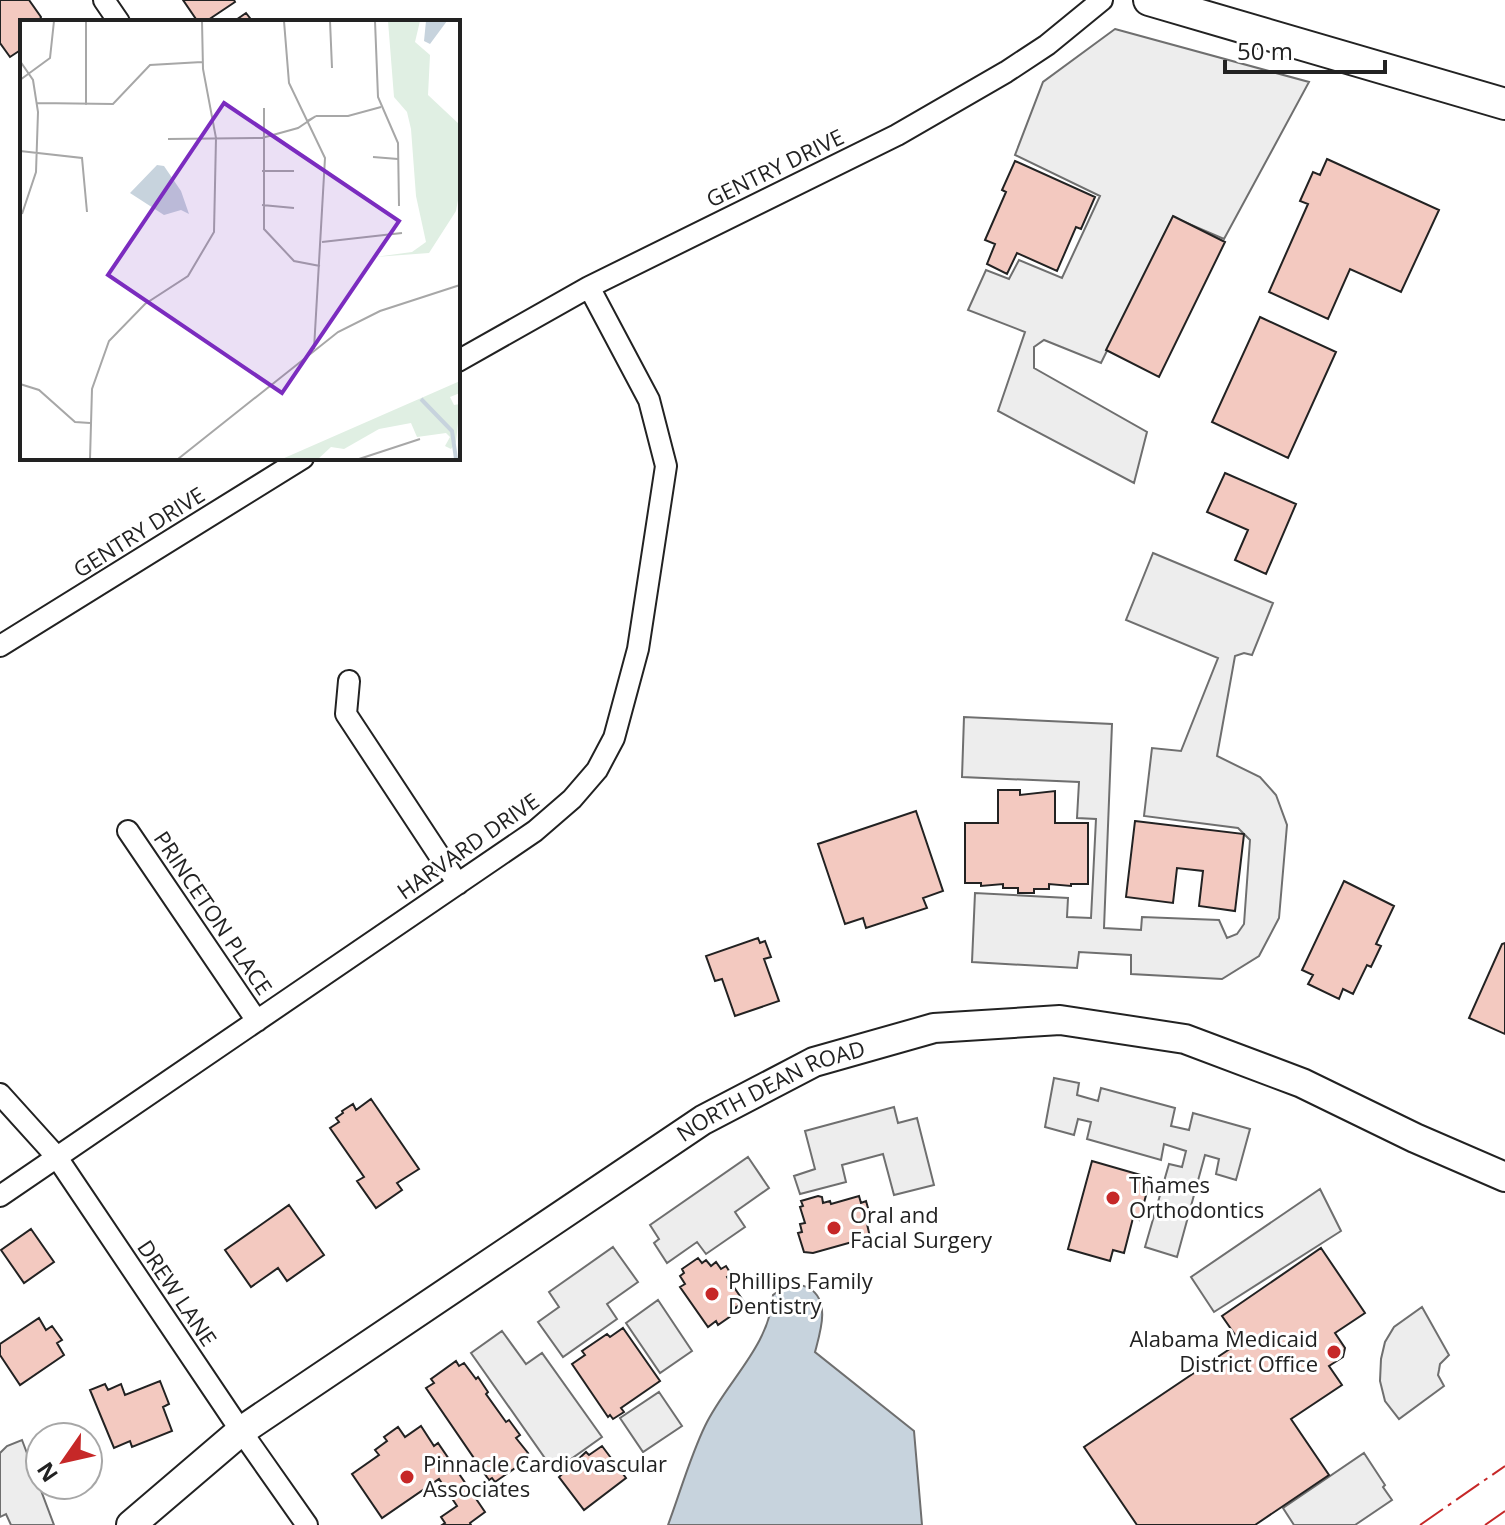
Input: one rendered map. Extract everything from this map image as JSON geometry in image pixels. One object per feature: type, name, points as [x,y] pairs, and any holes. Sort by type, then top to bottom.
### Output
[{"type":"main road","points":[[1149,0],[1505,104]]},
{"type":"street","points":[[104,0],[118,20]]},
{"type":"street","name":"GENTRY DRIVE","points":[[460,360],[589,287],[897,135],[1047,45],[1102,0]]},
{"type":"street","name":"HARVARD DRIVE","points":[[0,1196],[535,831],[572,799],[597,770],[614,738],[638,649],[666,466],[649,400],[589,287]]},
{"type":"street","name":"GENTRY DRIVE","points":[[0,646],[300,460]]},
{"type":"street","points":[[349,681],[346,714],[458,884]]},
{"type":"street","name":"PRINCETON PLACE","points":[[128,831],[257,1021]]},
{"type":"street","name":"NORTH DEAN ROAD","points":[[131,1525],[241,1431],[703,1120],[814,1062],[934,1028],[1060,1020],[1185,1039],[1302,1083],[1415,1138],[1505,1177]]},
{"type":"street","name":"DREW LANE","points":[[0,1094],[56,1156],[307,1525]]},
{"type":"shaded area","points":[[1115,29],[1309,82],[1224,239],[1173,217],[1101,363],[1044,340],[1034,347],[1034,368],[1147,432],[1134,483],[998,411],[1025,332],[968,310],[986,270],[1009,279],[1019,260],[1062,278],[1100,196],[1015,155],[1043,82]]},
{"type":"shaded area","points":[[1153,553],[1273,603],[1252,655],[1244,653],[1235,656],[1217,756],[1260,777],[1276,795],[1287,825],[1279,918],[1259,956],[1222,979],[1131,974],[1131,955],[1079,952],[1077,968],[972,962],[975,893],[1068,898],[1067,917],[1091,918],[1096,819],[1077,818],[1079,782],[962,777],[964,717],[1112,724],[1104,928],[1141,930],[1142,917],[1219,920],[1227,938],[1237,934],[1244,924],[1250,840],[1238,828],[1144,816],[1152,748],[1181,751],[1218,658],[1126,620]]},
{"type":"shaded area","points":[[1054,1078],[1079,1083],[1077,1095],[1098,1101],[1101,1088],[1175,1108],[1171,1126],[1189,1130],[1193,1113],[1250,1129],[1236,1180],[1216,1174],[1219,1159],[1205,1155],[1177,1257],[1145,1247],[1169,1164],[1182,1167],[1186,1151],[1164,1144],[1161,1160],[1087,1139],[1091,1122],[1078,1119],[1074,1135],[1045,1127]]},
{"type":"shaded area","points":[[894,1107],[898,1123],[917,1118],[934,1185],[894,1195],[883,1154],[842,1165],[846,1182],[800,1194],[794,1176],[815,1169],[805,1131]]},
{"type":"shaded area","points":[[748,1157],[769,1188],[735,1212],[745,1227],[706,1254],[697,1242],[667,1263],[654,1243],[659,1239],[650,1225]]},
{"type":"shaded area","points":[[1320,1189],[1341,1231],[1214,1312],[1191,1277]]},
{"type":"shaded area","points":[[613,1247],[638,1282],[607,1304],[617,1319],[563,1357],[538,1322],[559,1307],[549,1292]]},
{"type":"shaded area","points":[[789,1283],[809,1288],[820,1301],[822,1318],[815,1352],[914,1431],[922,1525],[668,1525],[705,1426],[756,1347],[770,1313],[773,1295]]},
{"type":"shaded area","points":[[658,1300],[692,1351],[660,1373],[626,1323]]},
{"type":"shaded area","points":[[1422,1307],[1449,1355],[1440,1364],[1438,1375],[1444,1386],[1399,1419],[1385,1401],[1380,1381],[1381,1359],[1385,1342],[1394,1327]]},
{"type":"shaded area","points":[[502,1331],[526,1364],[542,1353],[602,1437],[554,1471],[471,1353]]},
{"type":"shaded area","points":[[659,1392],[682,1426],[643,1452],[620,1418]]},
{"type":"shaded area","points":[[22,1440],[24,1501],[45,1501],[54,1525],[11,1525],[6,1514],[0,1517],[0,1453],[7,1446]]},
{"type":"shaded area","points":[[1364,1453],[1392,1500],[1355,1525],[1294,1525],[1283,1508]]},
{"type":"building","points":[[0,0],[29,0],[41,17],[39,20],[20,20],[20,50],[10,57],[0,43]]},
{"type":"building","points":[[183,0],[234,0],[208,20],[197,20]]},
{"type":"building","points":[[246,13],[251,20],[236,20]]},
{"type":"building","points":[[1327,159],[1439,210],[1401,292],[1350,269],[1328,319],[1269,292],[1308,204],[1300,201],[1313,172],[1320,175]]},
{"type":"building","points":[[1015,161],[1095,197],[1081,229],[1076,227],[1057,271],[1017,253],[1007,274],[987,264],[995,244],[985,240],[1006,192],[1002,190]]},
{"type":"building","points":[[1173,216],[1225,242],[1159,377],[1106,350]]},
{"type":"building","points":[[1260,317],[1336,352],[1288,458],[1212,422]]},
{"type":"building","points":[[1225,473],[1296,504],[1266,574],[1235,560],[1248,530],[1207,512]]},
{"type":"building","points":[[998,790],[1020,790],[1020,795],[1055,791],[1055,823],[1088,823],[1088,884],[1049,884],[1049,889],[1018,893],[1018,888],[1003,888],[1003,884],[981,886],[981,883],[965,883],[965,823],[998,823]]},
{"type":"building","points":[[916,811],[943,891],[923,898],[927,908],[866,928],[863,918],[845,924],[818,844]]},
{"type":"building","points":[[1135,821],[1244,834],[1235,911],[1199,906],[1203,871],[1177,868],[1173,903],[1126,897]]},
{"type":"building","points":[[1344,881],[1394,906],[1376,944],[1381,946],[1371,967],[1367,965],[1353,994],[1343,989],[1339,999],[1308,984],[1313,975],[1302,970]]},
{"type":"building","points":[[758,938],[760,943],[765,941],[771,957],[764,959],[779,1001],[735,1016],[722,979],[715,981],[706,956]]},
{"type":"building","points":[[1505,943],[1505,1034],[1469,1018]]},
{"type":"building","points":[[371,1099],[419,1169],[397,1183],[402,1190],[376,1208],[357,1181],[364,1177],[330,1128],[339,1122],[336,1118],[342,1111],[353,1104],[356,1110]]},
{"type":"building","name":"Thames Orthodontics","points":[[1092,1161],[1151,1178],[1139,1220],[1133,1218],[1124,1253],[1113,1250],[1110,1261],[1068,1249]]},
{"type":"building","name":"Oral and Facial Surgery","points":[[859,1196],[861,1203],[866,1201],[872,1222],[867,1224],[870,1237],[813,1253],[804,1252],[798,1233],[802,1232],[800,1224],[805,1223],[801,1201],[822,1197],[823,1203],[830,1201],[831,1204]]},
{"type":"building","points":[[289,1205],[324,1255],[287,1281],[278,1268],[251,1287],[225,1250]]},
{"type":"building","points":[[31,1229],[54,1262],[24,1283],[1,1250]]},
{"type":"building","points":[[1321,1248],[1365,1313],[1335,1333],[1345,1348],[1343,1357],[1329,1366],[1342,1385],[1291,1419],[1329,1475],[1255,1525],[1137,1525],[1084,1447],[1240,1342],[1222,1316]]},
{"type":"building","name":"Phillips Family Dentistry","points":[[698,1258],[702,1263],[706,1260],[711,1266],[716,1262],[721,1269],[726,1266],[731,1274],[727,1277],[744,1302],[735,1308],[738,1311],[718,1325],[716,1321],[708,1327],[680,1287],[685,1284],[680,1276],[684,1273],[682,1269]]},
{"type":"building","points":[[39,1318],[46,1330],[52,1326],[62,1340],[57,1343],[64,1355],[20,1385],[0,1355],[0,1344]]},
{"type":"building","points":[[623,1328],[660,1381],[621,1408],[624,1412],[613,1419],[610,1415],[608,1417],[572,1364],[585,1355],[582,1351],[607,1334],[610,1337]]},
{"type":"building","points":[[456,1361],[459,1366],[464,1363],[476,1379],[478,1377],[506,1422],[509,1420],[520,1435],[516,1438],[528,1453],[521,1458],[524,1462],[495,1482],[492,1478],[489,1480],[426,1388],[434,1383],[431,1379]]},
{"type":"building","points":[[160,1381],[169,1404],[163,1407],[172,1431],[132,1447],[130,1441],[114,1448],[90,1390],[105,1384],[108,1390],[121,1384],[125,1395]]},
{"type":"building","name":"Pinnacle Cardiovascular Associates","points":[[421,1426],[434,1446],[438,1443],[485,1512],[471,1525],[442,1525],[445,1523],[441,1517],[457,1506],[439,1479],[382,1518],[352,1474],[379,1455],[375,1450],[387,1441],[384,1437],[398,1427],[405,1437]]},
{"type":"building","points":[[602,1446],[626,1478],[584,1510],[559,1477],[586,1452],[589,1455]]},
{"type":"power","points":[[1420,1525],[1505,1466]]},
{"type":"power","points":[[1485,1525],[1505,1511]]},
{"type":"place","name":"Thames Orthodontics","points":[[1113,1198]]},
{"type":"place","name":"Oral and Facial Surgery","points":[[834,1228]]},
{"type":"place","name":"Phillips Family Dentistry","points":[[712,1294]]},
{"type":"place","name":"Alabama Medicaid District Office","points":[[1334,1352]]},
{"type":"place","name":"Pinnacle Cardiovascular Associates","points":[[407,1477]]}]
